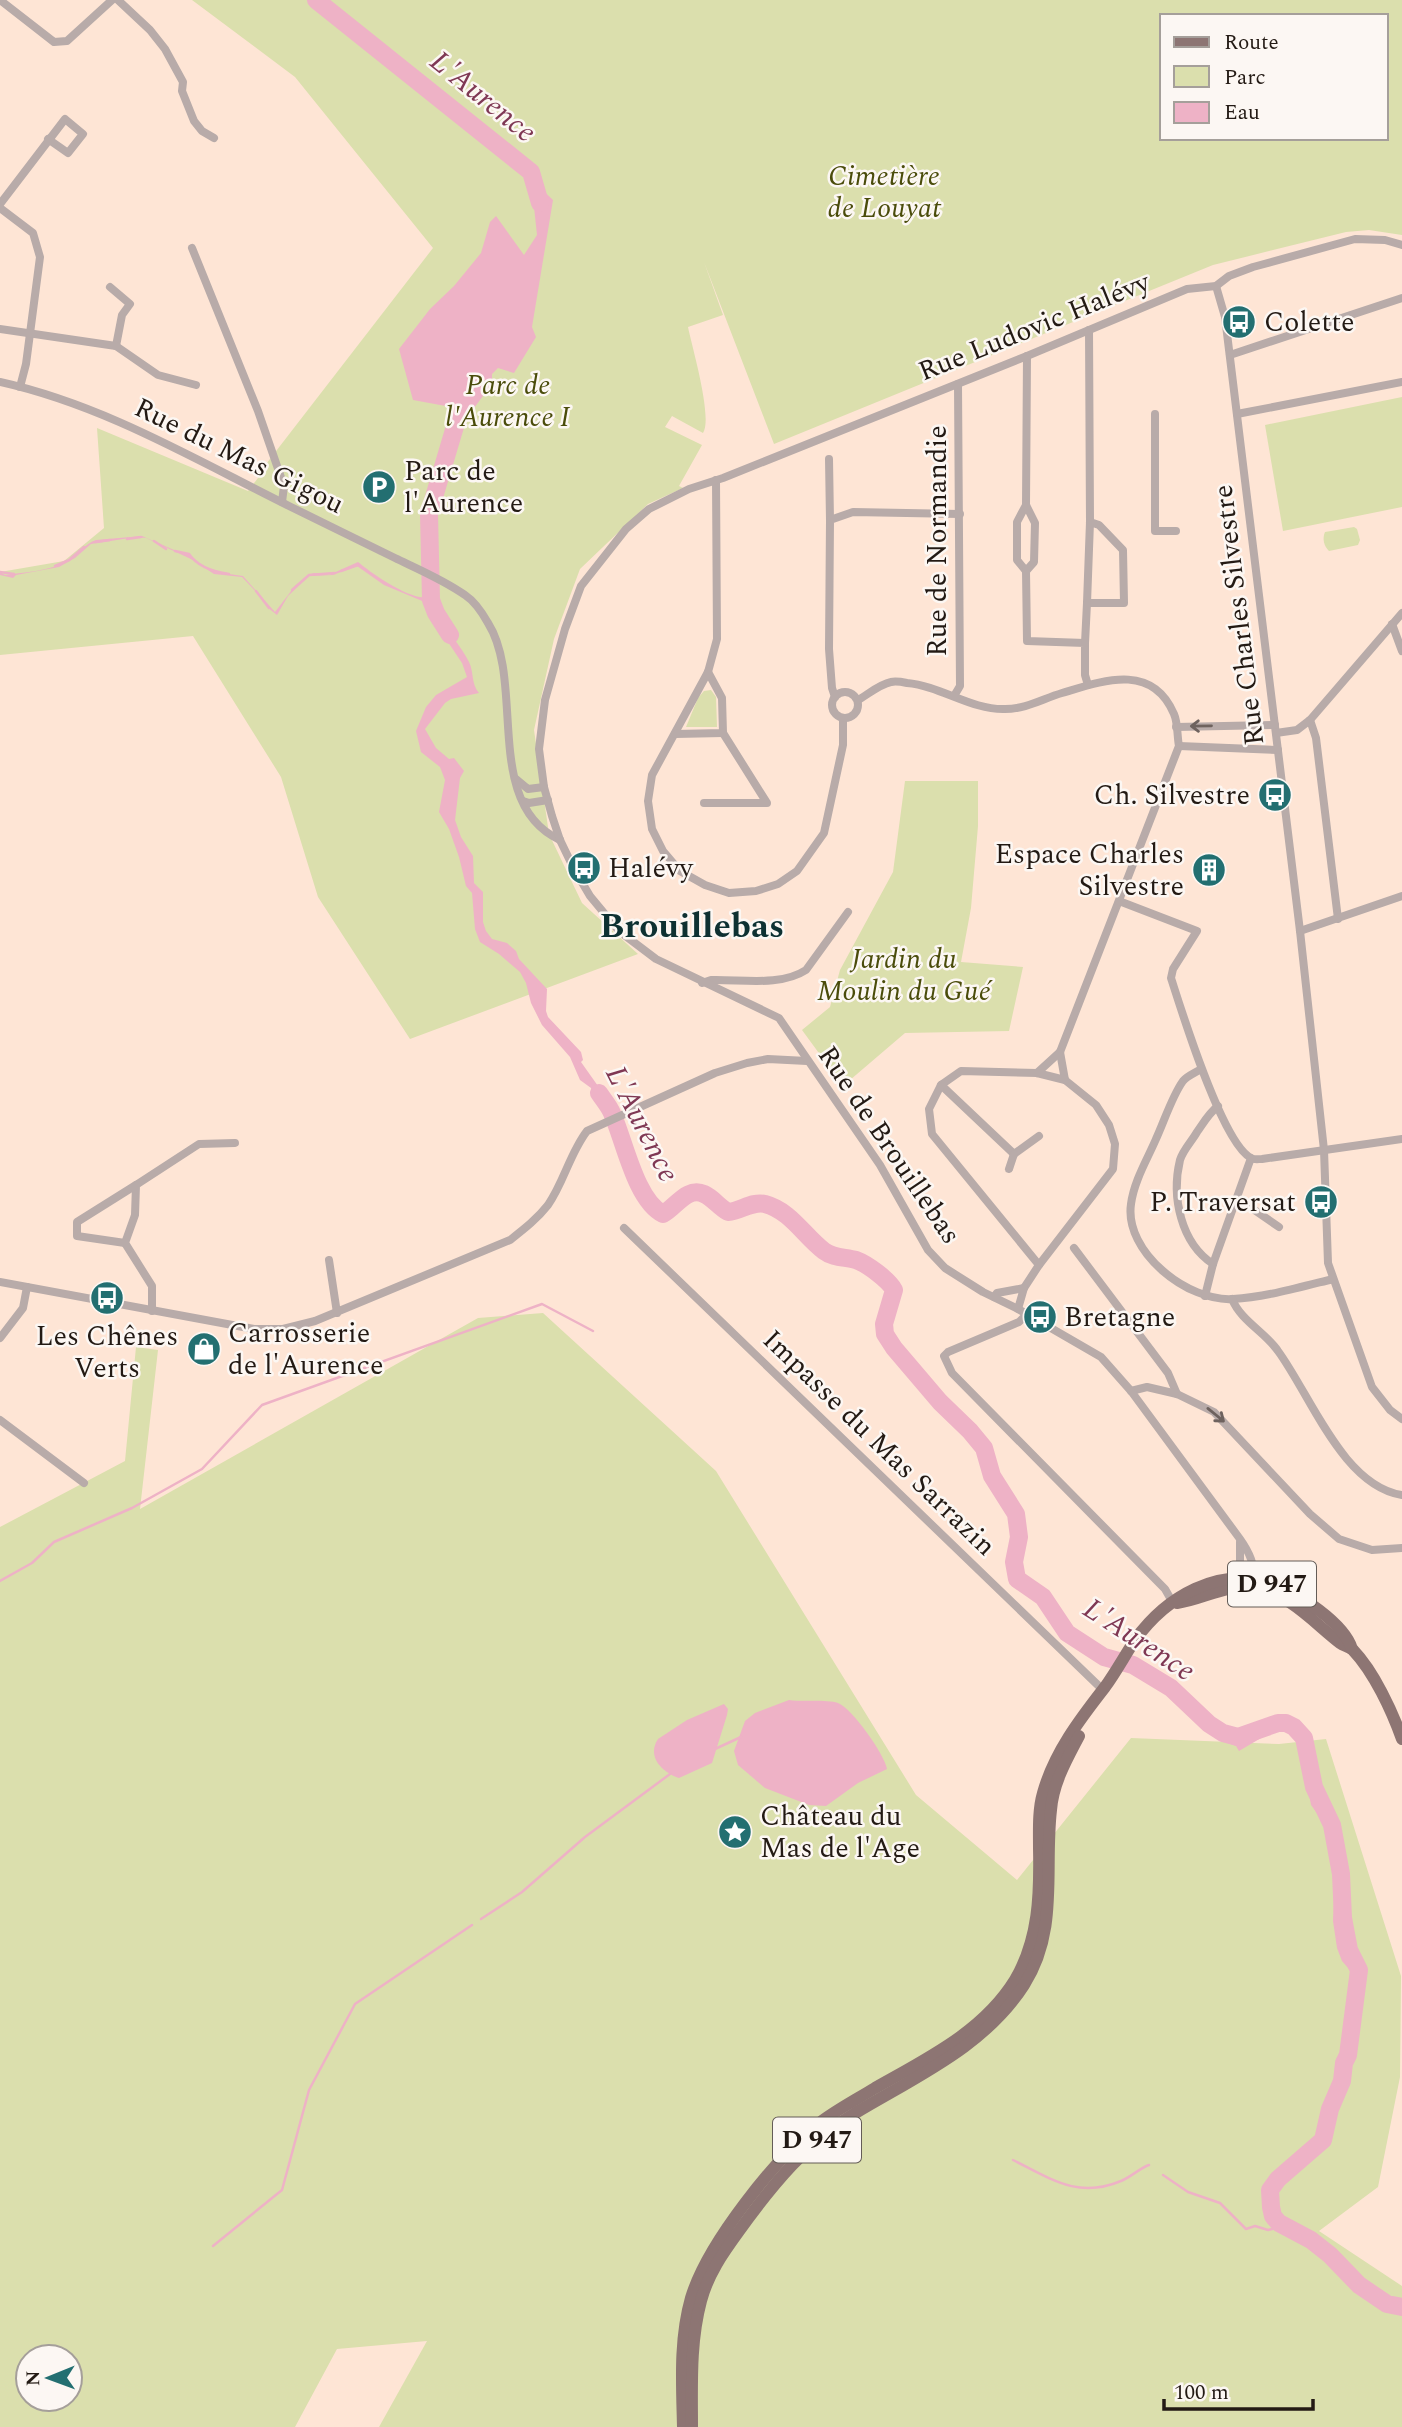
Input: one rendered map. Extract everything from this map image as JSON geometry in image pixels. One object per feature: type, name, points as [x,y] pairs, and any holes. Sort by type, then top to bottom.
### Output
[{"type":"main road","name":"D 947","points":[[683,2427],[682,2360],[686,2321],[698,2276],[719,2240],[793,2147],[822,2121],[970,2030],[993,2009],[1015,1979],[1026,1959],[1038,1911],[1042,1795],[1062,1750],[1095,1698],[1135,1641],[1161,1612],[1173,1603],[1181,1603],[1240,1583],[1287,1589],[1349,1638],[1352,1649],[1384,1698],[1402,1739]]},
{"type":"main road","name":"D 947","points":[[692,2427],[692,2354],[701,2300],[714,2268],[751,2215],[814,2143],[855,2113],[939,2064],[975,2039],[1010,2005],[1026,1982],[1047,1925],[1051,1807],[1063,1766],[1100,1701],[1103,1690]]},
{"type":"street","points":[[0,0],[54,42],[67,41],[112,0]]},
{"type":"street","points":[[118,0],[150,30],[165,49],[183,82],[182,91],[194,121],[201,131],[214,138]]},
{"type":"street","points":[[20,387],[40,257],[33,233],[0,206],[48,139]]},
{"type":"street","name":"Rue Ludovic Halévy","points":[[560,840],[544,787],[539,749],[545,700],[565,629],[581,586],[626,529],[649,509],[689,489],[958,384],[1187,289],[1216,286],[1229,276],[1253,267],[1355,239],[1385,240],[1402,245]]},
{"type":"street","points":[[192,248],[258,411],[284,486],[282,502]]},
{"type":"street","name":"Rue Charles Silvestre","points":[[1216,286],[1222,302],[1230,355],[1300,931],[1324,1150],[1328,1263],[1372,1387],[1390,1410],[1402,1419]]},
{"type":"street","points":[[110,287],[131,303],[122,315],[116,346]]},
{"type":"street","points":[[1230,355],[1402,298]]},
{"type":"street","points":[[0,329],[116,346],[158,375],[196,385]]},
{"type":"street","points":[[1087,685],[1085,643],[1090,522],[1089,330]]},
{"type":"street","points":[[1026,571],[1034,562],[1035,523],[1026,505],[1027,356]]},
{"type":"street","name":"Rue du Mas Gigou","points":[[0,382],[49,394],[120,422],[418,569],[467,596],[490,625],[501,655],[513,777],[523,801],[543,832],[560,840]]},
{"type":"street","points":[[1237,414],[1402,382]]},
{"type":"street","name":"Rue de Normandie","points":[[954,696],[960,686],[958,384]]},
{"type":"street","points":[[1155,414],[1155,531],[1176,531]]},
{"type":"street","points":[[829,459],[830,649],[835,697]]},
{"type":"street","points":[[716,480],[717,639],[708,672],[652,775],[648,801],[652,829],[663,851],[681,871],[705,885],[729,892],[756,891],[778,884],[797,870],[824,833],[843,745],[843,718]]},
{"type":"street","points":[[1026,505],[1017,522],[1017,559],[1026,571],[1027,641],[1085,643]]},
{"type":"street","points":[[830,520],[853,512],[960,514]]},
{"type":"street","points":[[1087,603],[1124,603],[1123,550],[1099,525],[1090,522]]},
{"type":"street","points":[[1176,727],[1297,730],[1310,720],[1402,613]]},
{"type":"street","points":[[1392,624],[1402,651]]},
{"type":"street","points":[[704,803],[767,803],[723,733],[722,698],[708,672]]},
{"type":"street","points":[[858,700],[891,681],[913,683],[982,706],[1004,709],[1024,707],[1087,685],[1124,677],[1146,684],[1160,693],[1174,715],[1179,746],[1060,1052],[1037,1073]]},
{"type":"street","points":[[846,692],[858,700],[857,709],[851,716],[843,718],[836,714],[832,707],[838,693],[846,692]]},
{"type":"street","points":[[1310,720],[1317,738],[1338,919]]},
{"type":"street","points":[[675,734],[723,733]]},
{"type":"street","points":[[1179,746],[1278,750]]},
{"type":"street","points":[[513,777],[528,789],[544,787]]},
{"type":"street","points":[[523,801],[529,803],[548,800]]},
{"type":"street","name":"Rue de Brouillebas","points":[[560,840],[590,896],[619,931],[656,959],[779,1018],[880,1165],[928,1250],[945,1268],[1101,1357],[1131,1391],[1250,1553],[1255,1583]]},
{"type":"street","points":[[1300,931],[1402,896]]},
{"type":"street","points":[[1119,901],[1197,931],[1173,969],[1171,978],[1201,1069],[1236,1143],[1251,1158],[1262,1159],[1402,1139]]},
{"type":"street","points":[[702,983],[711,980],[782,979],[797,975],[806,970],[848,912]]},
{"type":"street","points":[[1060,1052],[1065,1080]]},
{"type":"street","points":[[0,1282],[254,1329],[283,1329],[337,1313],[510,1240],[533,1223],[549,1204],[577,1144],[587,1131],[715,1073],[768,1059],[807,1061]]},
{"type":"street","points":[[1201,1069],[1184,1079],[1135,1185],[1130,1206],[1138,1240],[1164,1274],[1205,1296],[1231,1299],[1333,1279]]},
{"type":"street","points":[[1039,1265],[932,1133],[929,1109],[941,1085],[961,1071],[1037,1073],[1065,1080],[1096,1105],[1109,1125],[1115,1144],[1113,1169],[1024,1287],[1019,1322],[944,1356],[952,1373],[1165,1589],[1173,1603]]},
{"type":"street","points":[[941,1085],[1014,1154]]},
{"type":"street","points":[[1213,1264],[1203,1258],[1180,1219],[1176,1190],[1181,1158],[1210,1112],[1218,1106]]},
{"type":"street","points":[[1009,1169],[1014,1154],[1039,1136]]},
{"type":"street","points":[[152,1311],[152,1286],[125,1243],[77,1236],[77,1222],[199,1144],[235,1143]]},
{"type":"street","points":[[1205,1296],[1213,1264],[1251,1158]]},
{"type":"street","points":[[125,1243],[135,1215],[136,1185]]},
{"type":"street","points":[[1237,1198],[1279,1227]]},
{"type":"street","name":"Impasse du Mas Sarrazin","points":[[624,1228],[1103,1690]]},
{"type":"street","points":[[1074,1248],[1168,1373],[1177,1394]]},
{"type":"street","points":[[329,1260],[337,1313]]},
{"type":"street","points":[[0,1338],[23,1308],[27,1287]]},
{"type":"street","points":[[995,1297],[997,1293],[1024,1287]]},
{"type":"street","points":[[1231,1299],[1237,1311],[1278,1350],[1350,1465],[1367,1481],[1393,1494],[1402,1495]]},
{"type":"street","points":[[1131,1391],[1147,1387],[1177,1394],[1214,1412],[1310,1514],[1339,1539],[1372,1550],[1402,1548]]},
{"type":"street","points":[[0,1420],[84,1482]]},
{"type":"street","points":[[1240,1539],[1240,1583]]},
{"type":"green space","points":[[192,0],[1402,0],[1402,235],[1369,230],[1346,232],[1213,265],[774,444],[704,262],[723,315],[688,327],[704,398],[705,425],[703,433],[672,416],[665,427],[702,445],[679,486],[683,488],[648,504],[580,569],[554,639],[534,730],[549,834],[582,903],[638,954],[410,1039],[318,897],[281,777],[193,636],[0,655],[0,572],[64,561],[104,528],[97,428],[248,491],[433,248],[295,77]]},
{"type":"green space","points":[[1402,397],[1402,507],[1283,531],[1265,425]]},
{"type":"green space","points":[[1354,527],[1360,540],[1358,545],[1329,551],[1324,542],[1325,532]]},
{"type":"green space","points":[[711,690],[716,697],[717,727],[686,727],[698,698],[704,691]]},
{"type":"green space","name":"Jardin du Moulin du Gué","points":[[905,781],[978,781],[978,826],[971,908],[961,962],[1023,967],[1009,1031],[905,1033],[843,1086],[802,1030],[830,1007],[840,970],[893,872]]},
{"type":"green space","points":[[543,1313],[716,1471],[916,1795],[1017,1880],[1131,1738],[1279,1744],[1326,1739],[1401,1976],[1400,2077],[1378,2187],[1319,2231],[1402,2286],[1402,2427],[379,2427],[427,2341],[337,2349],[295,2427],[0,2427],[0,1527],[125,1461],[136,1347],[158,1350],[140,1509],[478,1318]]},
{"type":"water","points":[[531,179],[553,200],[532,327],[536,337],[514,373],[498,368],[492,374],[492,384],[474,408],[413,400],[399,349],[430,309],[454,286],[481,253],[490,222],[496,216],[524,255],[537,235]]},
{"type":"water","points":[[142,536],[189,554],[202,566],[146,538],[136,537],[91,544],[75,558],[59,567],[16,575],[13,578],[0,575],[0,572],[5,575],[53,567],[72,559],[96,540]]},
{"type":"water","points":[[358,562],[391,585],[419,597],[426,597],[426,582],[430,582],[439,617],[469,662],[479,693],[451,699],[445,703],[425,729],[436,748],[449,759],[454,758],[464,771],[460,778],[455,820],[461,837],[473,856],[474,883],[483,892],[483,922],[486,931],[492,939],[507,943],[516,951],[519,959],[547,989],[548,1017],[581,1052],[581,1062],[615,1110],[607,1114],[591,1088],[580,1080],[570,1057],[542,1025],[520,972],[480,942],[475,929],[472,893],[466,886],[449,829],[439,812],[445,780],[440,767],[421,752],[416,731],[426,707],[436,695],[467,677],[462,663],[427,603],[384,585],[357,566],[333,575],[309,576],[288,596],[277,615],[242,577],[214,574],[204,568],[243,576],[275,612],[295,586],[309,575],[329,575]]},
{"type":"water","points":[[616,1126],[641,1187],[655,1208],[663,1214],[687,1195],[698,1192],[728,1212],[765,1204],[790,1218],[828,1253],[861,1262],[888,1282],[894,1290],[884,1324],[886,1334],[894,1348],[940,1402],[984,1448],[993,1477],[1016,1514],[1019,1537],[1014,1562],[1017,1579],[1043,1597],[1067,1633],[1104,1657],[1115,1659],[1111,1665],[1077,1647],[1062,1632],[1037,1597],[1021,1587],[1008,1573],[1015,1537],[1014,1515],[991,1482],[982,1452],[975,1441],[936,1405],[887,1346],[879,1329],[888,1286],[858,1264],[824,1257],[778,1212],[758,1209],[729,1214],[703,1198],[697,1198],[680,1202],[669,1216],[657,1218],[625,1163],[611,1128]]},
{"type":"water","points":[[1132,1665],[1171,1688],[1209,1724],[1231,1736],[1238,1737],[1260,1731],[1278,1723],[1294,1727],[1304,1738],[1314,1787],[1332,1825],[1341,1874],[1343,1918],[1349,1950],[1359,1970],[1348,2055],[1323,2140],[1278,2179],[1270,2190],[1271,2207],[1273,2216],[1279,2223],[1311,2240],[1359,2285],[1392,2310],[1349,2284],[1319,2251],[1270,2226],[1265,2216],[1265,2186],[1320,2132],[1325,2107],[1337,2083],[1338,2067],[1344,2056],[1355,1980],[1337,1948],[1333,1921],[1335,1874],[1324,1823],[1311,1805],[1300,1740],[1293,1732],[1278,1728],[1239,1751],[1164,1690],[1129,1670]]},
{"type":"water","points":[[789,1700],[833,1702],[844,1707],[867,1733],[887,1769],[858,1783],[826,1806],[809,1805],[765,1788],[738,1765],[734,1751],[745,1721],[755,1713]]},
{"type":"water","points":[[724,1704],[728,1709],[727,1715],[712,1763],[679,1778],[662,1768],[654,1752],[658,1739],[687,1720]]},
{"type":"waterway","name":"L'Aurence","points":[[316,0],[531,172],[540,203]]},
{"type":"waterway","name":"L'Aurence","points":[[450,635],[431,600],[429,514],[467,386]]},
{"type":"waterway","points":[[127,539],[141,537]]},
{"type":"waterway","points":[[96,542],[110,540]]},
{"type":"waterway","points":[[154,541],[166,549]]},
{"type":"waterway","points":[[55,566],[69,560],[84,547]]},
{"type":"waterway","points":[[175,551],[189,554],[207,568],[229,574]]},
{"type":"waterway","points":[[341,571],[358,565]]},
{"type":"waterway","points":[[0,572],[14,574]]},
{"type":"waterway","points":[[292,590],[309,575],[335,573]]},
{"type":"waterway","points":[[256,591],[269,608]]},
{"type":"waterway","name":"L'Aurence","points":[[599,1093],[611,1111],[631,1167],[645,1196],[653,1207],[663,1214],[687,1195],[698,1192],[728,1212],[765,1204],[790,1218],[824,1251],[861,1262],[891,1286],[894,1290],[884,1324],[885,1334],[940,1402],[984,1448],[992,1476],[1016,1514],[1019,1537],[1014,1562],[1017,1579],[1043,1597],[1067,1633],[1104,1657],[1133,1665],[1171,1688],[1209,1724],[1223,1733],[1238,1737],[1278,1723],[1286,1723],[1304,1738],[1314,1787],[1332,1825],[1341,1874],[1343,1918],[1349,1950],[1359,1970],[1348,2055],[1323,2140],[1278,2179],[1270,2190],[1271,2207],[1273,2216],[1279,2223],[1311,2240],[1359,2285],[1387,2304],[1402,2307]]},
{"type":"waterway","points":[[0,1581],[32,1563],[54,1542],[132,1508],[202,1469],[262,1405],[542,1304],[593,1331]]},
{"type":"waterway","points":[[715,1749],[741,1737]]},
{"type":"waterway","points":[[481,1919],[522,1892],[585,1837],[670,1774]]},
{"type":"waterway","points":[[213,2246],[282,2190],[309,2090],[355,2004],[472,1925]]},
{"type":"waterway","points":[[1013,2160],[1053,2180],[1091,2188],[1121,2181],[1149,2165]]},
{"type":"waterway","points":[[1163,2175],[1188,2192],[1220,2203],[1246,2229],[1255,2226],[1272,2229]]},
{"type":"place","name":"Colette","points":[[1239,322]]},
{"type":"place","name":"Parc de l'Aurence","points":[[379,487]]},
{"type":"place","name":"Ch. Silvestre","points":[[1275,795]]},
{"type":"place","name":"Halévy","points":[[584,868]]},
{"type":"place","name":"Espace Charles Silvestre","points":[[1209,870]]},
{"type":"place","name":"P. Traversat","points":[[1321,1202]]},
{"type":"place","name":"Les Chênes Verts","points":[[107,1298]]},
{"type":"place","name":"Bretagne","points":[[1040,1317]]},
{"type":"place","name":"Carrosserie de l'Aurence","points":[[204,1349]]},
{"type":"place","name":"Château du Mas de l'Age","points":[[735,1832]]},
{"type":"district","name":"Brouillebas","points":[[692,926]]},
{"type":"park label","name":"Cimetière de Louyat","points":[[884,192]]},
{"type":"park label","name":"Parc de l'Aurence I","points":[[508,401]]}]
